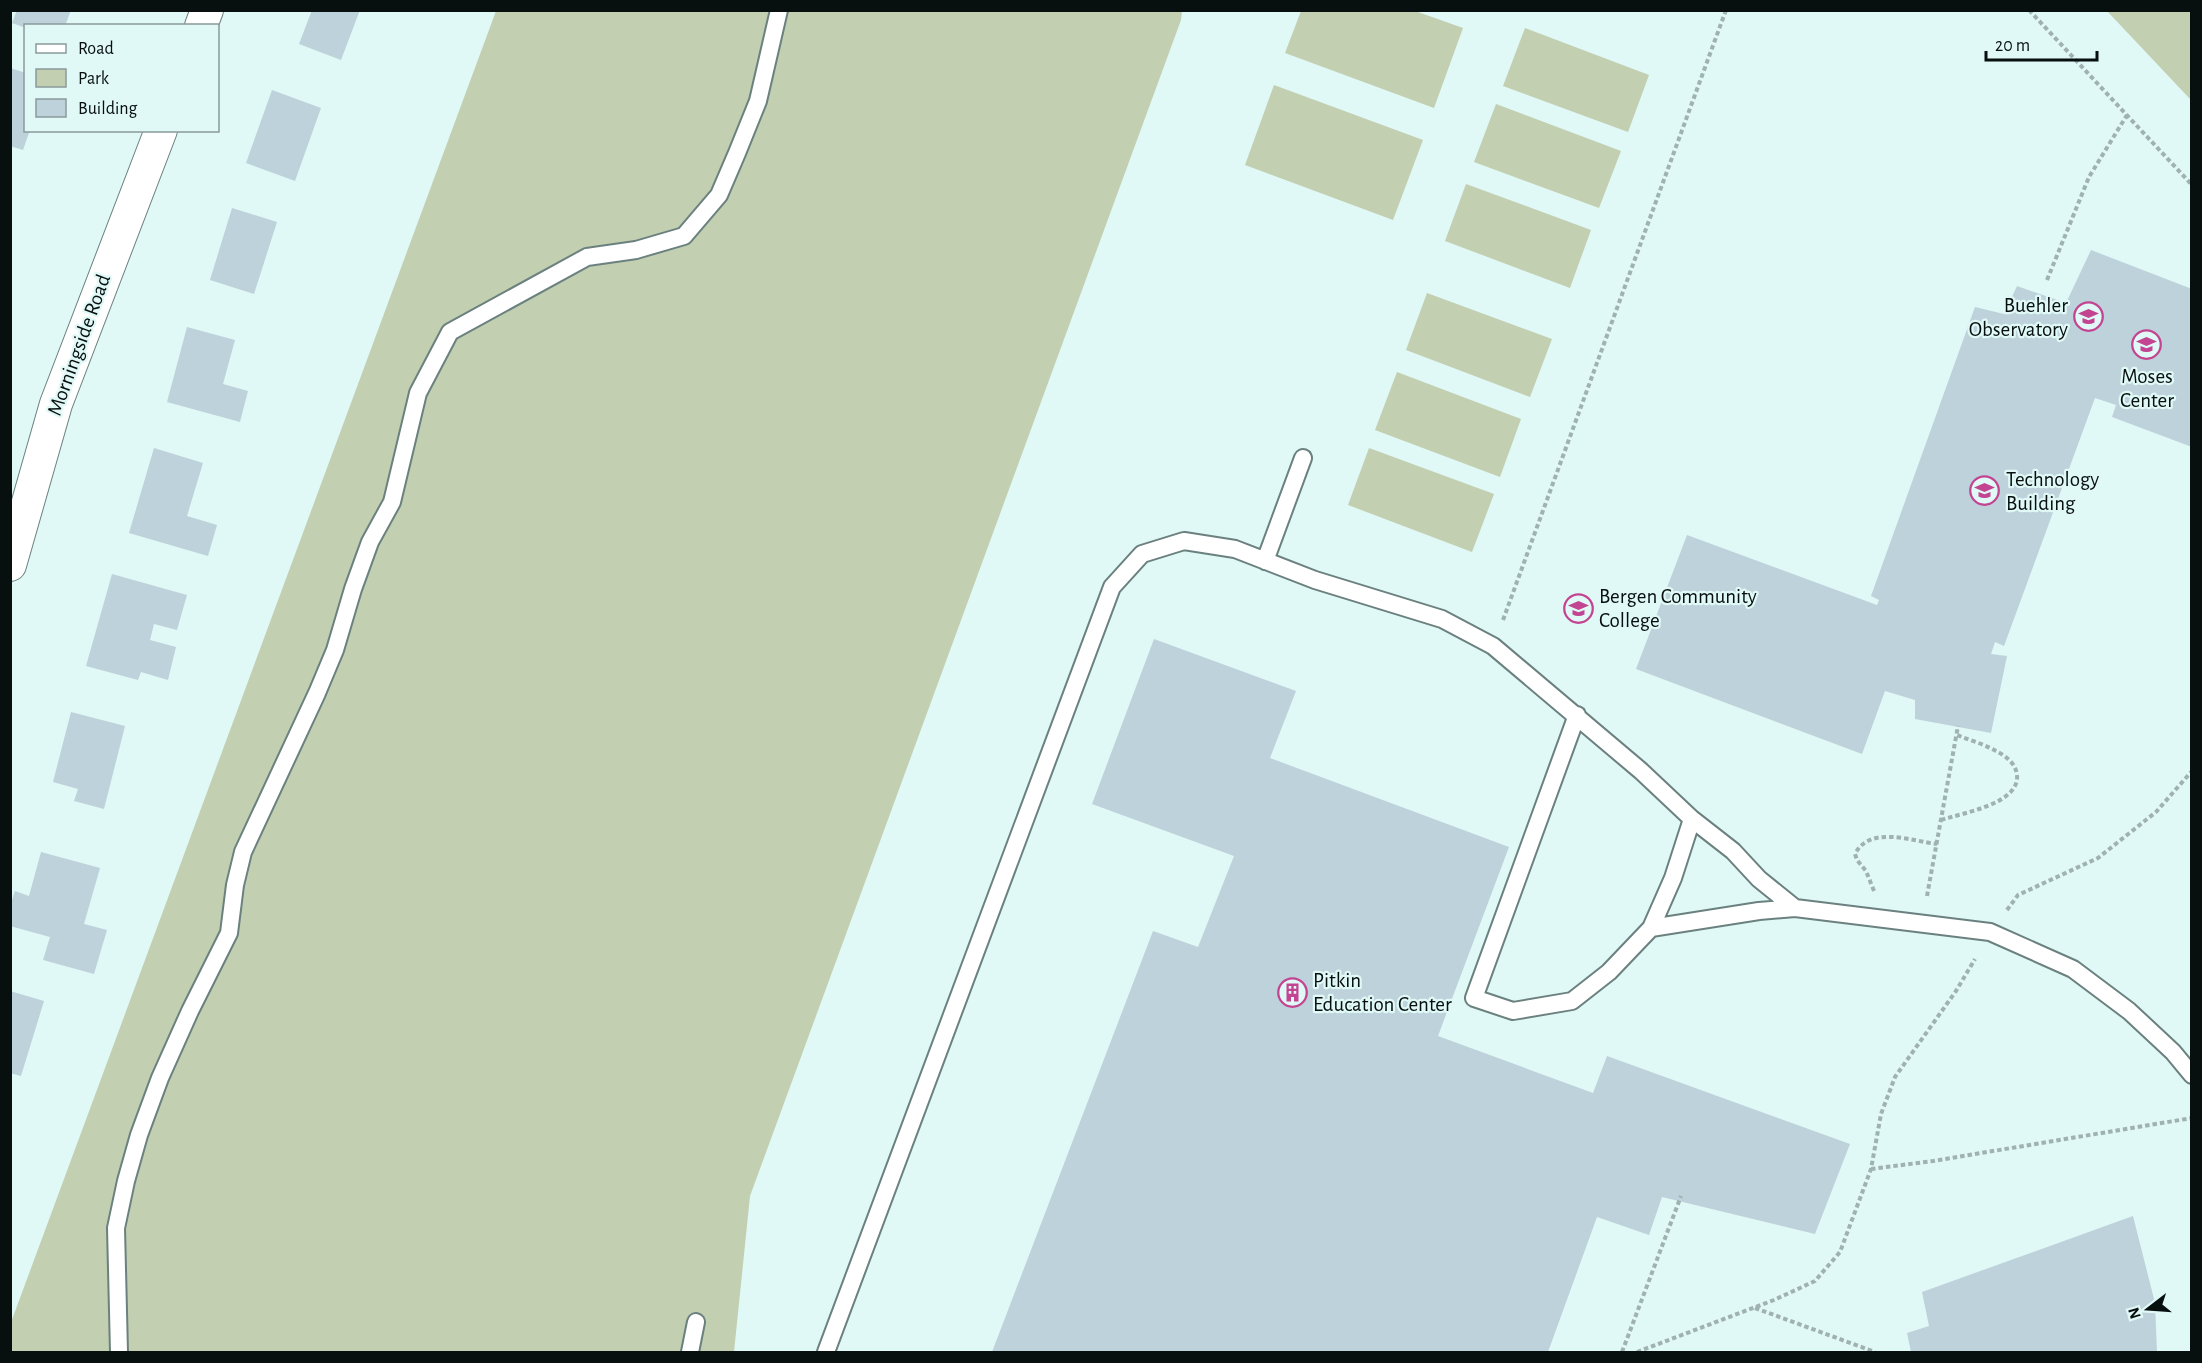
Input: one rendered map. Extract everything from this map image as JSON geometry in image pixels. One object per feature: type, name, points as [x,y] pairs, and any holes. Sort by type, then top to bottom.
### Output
[{"type":"street","name":"Morningside Road","points":[[10,565],[56,404],[160,132]]},
{"type":"lane","points":[[119,1353],[116,1228],[126,1180],[139,1135],[160,1078],[229,933],[235,885],[243,852],[317,693],[335,650],[370,542],[393,502],[418,393],[450,332],[587,257],[636,250],[684,236],[719,195],[737,153],[758,101],[779,10]]},
{"type":"lane","points":[[1265,561],[1303,458]]},
{"type":"lane","points":[[826,1353],[1112,587],[1142,554],[1184,541],[1235,549],[1315,580],[1442,619],[1494,646],[1577,714],[1692,819],[1733,851],[1759,879],[1795,908]]},
{"type":"lane","points":[[1577,714],[1474,998],[1513,1011],[1572,1001],[1608,972],[1651,928],[1673,878],[1692,819]]},
{"type":"lane","points":[[1651,928],[1759,911],[1795,908],[1990,932],[2073,969],[2129,1011],[2174,1052],[2192,1075]]},
{"type":"lane","points":[[690,1353],[696,1322]]},
{"type":"path","points":[[1494,646],[1726,10]]},
{"type":"path","points":[[2029,10],[2192,185]]},
{"type":"path","points":[[2047,280],[2089,177],[2127,114]]},
{"type":"path","points":[[1922,924],[1958,726]]},
{"type":"path","points":[[1941,820],[1988,806],[2006,797],[2015,788],[2017,777],[2015,767],[2009,759],[1996,750],[1956,735]]},
{"type":"path","points":[[1637,1353],[1815,1281],[1840,1252],[1871,1169],[1881,1114],[1895,1077],[1956,991],[1990,932],[2018,895],[2098,858],[2156,812],[2192,771]]},
{"type":"path","points":[[1876,893],[1855,854],[1863,844],[1868,840],[1883,836],[1937,844]]},
{"type":"path","points":[[1871,1169],[1933,1161],[2192,1118]]},
{"type":"path","points":[[1622,1353],[1682,1196]]},
{"type":"path","points":[[1754,1307],[1875,1353]]},
{"type":"green space","points":[[496,11],[1182,11],[1181,20],[750,1196],[734,1352],[11,1352],[10,1325]]},
{"type":"green space","points":[[1301,11],[1415,11],[1463,28],[1434,108],[1285,53]]},
{"type":"green space","points":[[2107,11],[2191,11],[2191,100]]},
{"type":"green space","points":[[1525,28],[1649,75],[1628,132],[1503,86]]},
{"type":"green space","points":[[1274,85],[1423,140],[1393,220],[1245,165]]},
{"type":"green space","points":[[1496,104],[1621,151],[1599,208],[1474,162]]},
{"type":"green space","points":[[1466,184],[1591,230],[1570,288],[1445,241]]},
{"type":"green space","points":[[1427,293],[1552,339],[1530,397],[1406,350]]},
{"type":"green space","points":[[1397,372],[1521,419],[1500,477],[1375,430]]},
{"type":"green space","points":[[1369,448],[1494,494],[1472,552],[1348,505]]},
{"type":"building","points":[[17,10],[71,10],[66,24],[24,24],[24,27],[12,23]]},
{"type":"building","points":[[312,10],[360,10],[341,60],[299,44]]},
{"type":"building","points":[[10,68],[24,72],[24,132],[29,132],[23,150],[10,146]]},
{"type":"building","points":[[272,90],[321,108],[295,181],[246,163]]},
{"type":"building","points":[[232,208],[277,222],[254,294],[210,280]]},
{"type":"building","name":"Technology Building","points":[[2091,250],[2192,289],[2192,447],[2112,417],[2116,405],[2095,398],[2004,646],[1995,642],[1991,654],[2007,656],[1991,733],[1915,719],[1915,700],[1885,691],[1862,754],[1636,669],[1687,535],[1877,605],[1879,600],[1871,596],[1975,307],[2004,314],[2017,286],[2066,303]]},
{"type":"building","points":[[187,327],[235,340],[223,384],[248,391],[240,422],[167,402]]},
{"type":"building","points":[[154,448],[203,463],[187,516],[217,525],[208,556],[129,533]]},
{"type":"building","points":[[112,574],[187,595],[177,630],[154,624],[150,640],[176,647],[168,680],[141,672],[138,680],[86,666]]},
{"type":"building","name":"Pitkin Education Center","points":[[1154,639],[1296,691],[1270,758],[1509,847],[1438,1036],[1593,1093],[1607,1056],[1850,1144],[1815,1234],[1662,1197],[1649,1235],[1597,1217],[1548,1352],[992,1352],[1153,931],[1198,947],[1234,856],[1092,804]]},
{"type":"building","points":[[71,712],[125,726],[104,809],[74,801],[78,789],[53,782]]},
{"type":"building","points":[[41,852],[100,868],[84,924],[107,930],[94,974],[43,960],[50,937],[10,926],[10,906],[15,891],[29,896]]},
{"type":"building","points":[[10,991],[44,1001],[21,1076],[10,1073]]},
{"type":"building","points":[[2133,1216],[2155,1303],[2157,1352],[1911,1352],[1907,1333],[1929,1326],[1922,1292]]},
{"type":"place","name":"Buehler Observatory","points":[[2089,317]]},
{"type":"place","name":"Moses Center","points":[[2147,345]]},
{"type":"place","name":"Technology Building","points":[[1985,491]]},
{"type":"place","name":"Bergen Community College","points":[[1578,608]]},
{"type":"place","name":"Pitkin Education Center","points":[[1292,992]]}]
